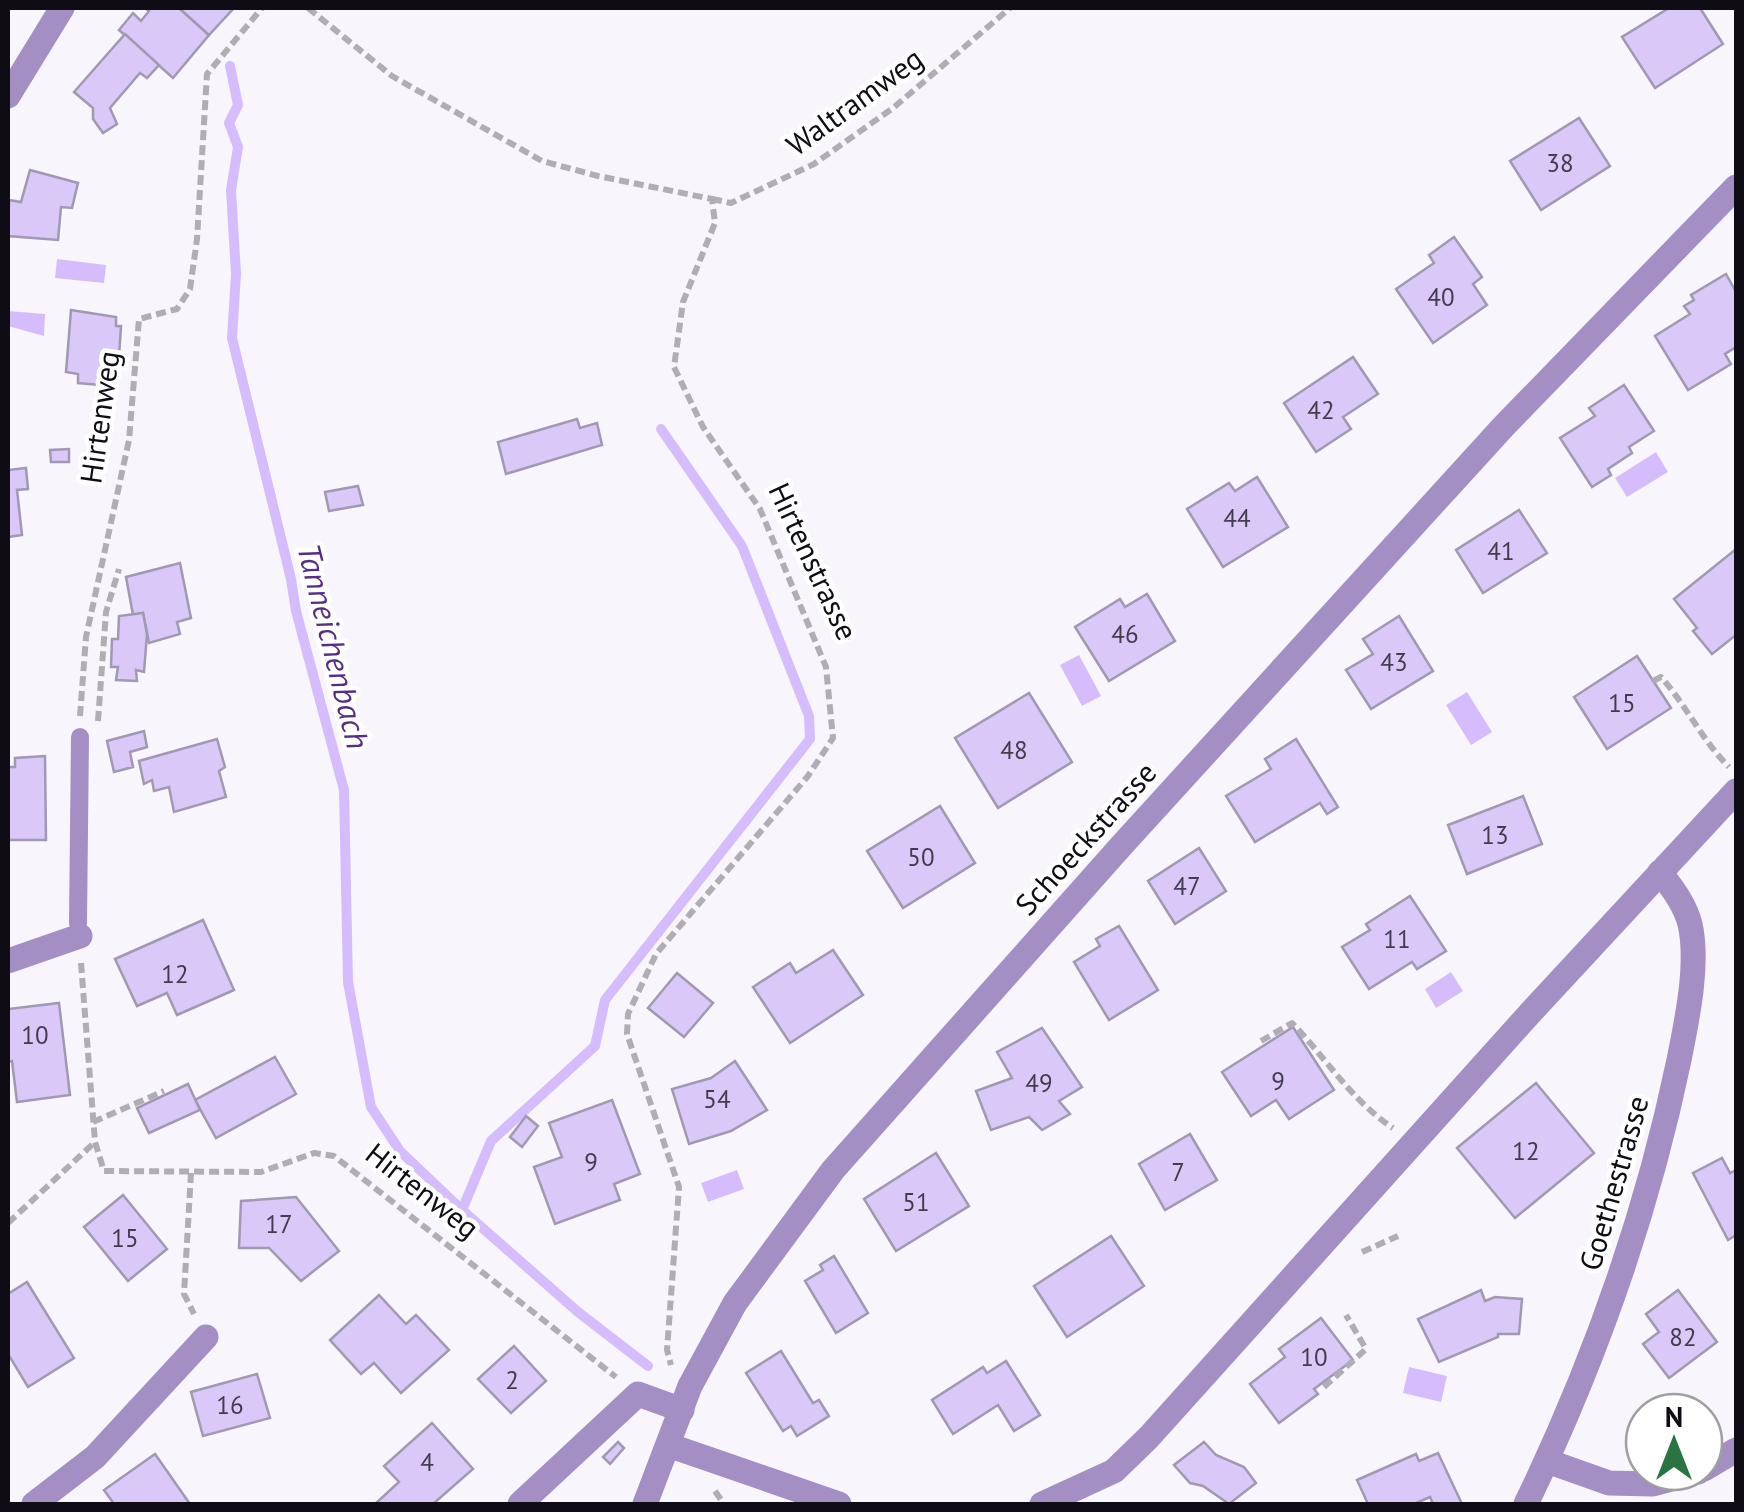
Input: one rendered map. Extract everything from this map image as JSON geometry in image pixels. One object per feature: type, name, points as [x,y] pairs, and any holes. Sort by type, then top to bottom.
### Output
[{"type":"street","points":[[8,96],[62,8]]},
{"type":"street","name":"Schoeckstrasse","points":[[668,1445],[690,1386],[735,1303],[833,1170],[1503,426],[1736,187]]},
{"type":"street","points":[[1042,1504],[1114,1471],[1149,1437],[1660,872],[1733,780]]},
{"type":"street","name":"Goethestrasse","points":[[1526,1504],[1613,1302],[1670,1102],[1688,1012],[1690,924],[1680,899],[1660,872]]},
{"type":"street","points":[[8,961],[79,937]]},
{"type":"street","points":[[34,1504],[95,1457],[206,1337]]},
{"type":"street","points":[[520,1504],[638,1394],[682,1410]]},
{"type":"street","points":[[646,1504],[668,1445],[839,1504]]},
{"type":"street","points":[[1547,1462],[1609,1484],[1624,1484]]},
{"type":"lane","points":[[79,937],[89,735]]},
{"type":"path","name":"Hirtenweg","points":[[80,705],[86,636],[129,440],[139,319],[177,309],[190,289],[207,74],[262,8]]},
{"type":"path","points":[[308,8],[392,76],[542,161],[712,199]]},
{"type":"path","name":"Waltramweg","points":[[712,199],[732,203],[814,164],[893,108],[1010,8]]},
{"type":"path","name":"Hirtenstrasse","points":[[682,1410],[667,1350],[679,1187],[627,1034],[628,1014],[656,954],[808,776],[833,738],[826,667],[760,509],[703,426],[674,367],[684,302],[716,223],[712,199]]},
{"type":"path","points":[[89,735],[106,612],[118,569]]},
{"type":"path","points":[[1653,680],[1660,677],[1670,687],[1733,780]]},
{"type":"path","points":[[8,1223],[95,1142],[79,937]]},
{"type":"path","points":[[1261,1042],[1292,1022],[1311,1040],[1340,1080],[1384,1122]]},
{"type":"path","points":[[93,1122],[164,1090]]},
{"type":"path","name":"Hirtenweg","points":[[95,1142],[104,1171],[261,1172],[314,1153],[334,1156],[638,1394]]},
{"type":"path","points":[[184,1294],[191,1173]]},
{"type":"path","points":[[1362,1252],[1398,1236]]},
{"type":"path","points":[[1324,1386],[1366,1349],[1346,1315]]},
{"type":"path","points":[[716,1491],[724,1504]]},
{"type":"shaded area","points":[[57,259],[106,265],[104,283],[55,278]]},
{"type":"shaded area","points":[[8,311],[45,314],[44,336],[8,326]]},
{"type":"shaded area","points":[[1656,452],[1668,472],[1627,497],[1615,478]]},
{"type":"shaded area","points":[[1079,655],[1101,696],[1082,706],[1060,665]]},
{"type":"shaded area","points":[[1467,692],[1492,732],[1471,745],[1446,705]]},
{"type":"shaded area","points":[[1451,972],[1463,991],[1436,1008],[1425,989]]},
{"type":"shaded area","points":[[737,1170],[744,1189],[708,1202],[701,1183]]},
{"type":"shaded area","points":[[1409,1367],[1447,1376],[1441,1402],[1403,1393]]},
{"type":"building","points":[[145,8],[179,8],[209,35],[173,78],[119,30],[133,13],[141,21],[149,11]]},
{"type":"building","points":[[179,8],[234,8],[209,35]]},
{"type":"building","points":[[1669,8],[1700,8],[1723,44],[1655,88],[1622,37]]},
{"type":"building","points":[[125,34],[159,65],[147,78],[140,73],[110,108],[117,124],[103,133],[93,119],[93,108],[74,92]]},
{"type":"building","points":[[1579,118],[1610,166],[1541,210],[1510,161]]},
{"type":"building","points":[[30,170],[78,183],[72,208],[61,207],[58,240],[8,236],[9,200],[21,202]]},
{"type":"building","points":[[1454,237],[1482,277],[1473,284],[1487,305],[1433,343],[1396,289],[1434,263],[1429,255]]},
{"type":"building","points":[[1726,274],[1736,292],[1736,347],[1725,354],[1731,364],[1688,390],[1655,336],[1690,314],[1684,306],[1694,300],[1691,295]]},
{"type":"building","points":[[71,310],[116,317],[116,326],[121,326],[119,357],[112,357],[112,386],[78,383],[78,374],[66,372]]},
{"type":"building","points":[[1353,357],[1378,394],[1343,417],[1351,429],[1316,452],[1284,403]]},
{"type":"building","points":[[1624,385],[1654,431],[1629,447],[1632,453],[1608,469],[1611,475],[1592,487],[1560,438],[1595,416],[1589,408]]},
{"type":"building","points":[[577,419],[580,428],[597,423],[602,445],[506,474],[498,442]]},
{"type":"building","points":[[69,449],[69,462],[51,462],[50,450]]},
{"type":"building","points":[[26,468],[28,489],[17,490],[22,535],[8,537],[8,470]]},
{"type":"building","points":[[1257,477],[1288,527],[1223,567],[1187,509],[1229,483],[1235,491]]},
{"type":"building","points":[[358,486],[363,505],[329,511],[325,492]]},
{"type":"building","points":[[1519,510],[1547,553],[1483,593],[1456,550]]},
{"type":"building","points":[[1736,549],[1736,635],[1712,654],[1674,599]]},
{"type":"building","points":[[180,563],[191,618],[177,622],[180,634],[149,643],[143,613],[133,615],[126,577]]},
{"type":"building","points":[[1147,594],[1175,641],[1109,681],[1075,627],[1120,599],[1125,607]]},
{"type":"building","points":[[143,613],[147,634],[144,672],[136,670],[137,681],[116,680],[118,667],[111,667],[112,639],[118,639],[119,616]]},
{"type":"building","points":[[1399,616],[1433,671],[1371,709],[1346,670],[1373,654],[1363,639]]},
{"type":"building","points":[[1637,656],[1671,708],[1607,749],[1574,697]]},
{"type":"building","points":[[1029,693],[1072,762],[998,808],[955,738]]},
{"type":"building","points":[[144,731],[147,747],[130,752],[133,767],[114,772],[107,741]]},
{"type":"building","points":[[217,739],[225,767],[219,771],[226,797],[174,812],[169,787],[154,791],[152,780],[144,784],[139,761]]},
{"type":"building","points":[[1296,739],[1338,807],[1327,814],[1320,803],[1255,842],[1226,796],[1271,769],[1265,759]]},
{"type":"building","points":[[45,756],[46,840],[8,840],[8,767],[15,767],[15,758]]},
{"type":"building","points":[[1523,796],[1542,844],[1467,874],[1448,825]]},
{"type":"building","points":[[940,806],[975,863],[903,908],[867,851]]},
{"type":"building","points":[[1199,848],[1226,891],[1175,924],[1148,881]]},
{"type":"building","points":[[1410,896],[1446,951],[1417,969],[1412,962],[1369,989],[1342,947],[1370,930],[1366,924]]},
{"type":"building","points":[[203,920],[234,990],[177,1015],[167,993],[137,1006],[115,959]]},
{"type":"building","points":[[1119,926],[1158,990],[1109,1020],[1074,962],[1100,946],[1096,939]]},
{"type":"building","points":[[833,950],[863,995],[790,1043],[753,987],[790,963],[796,973]]},
{"type":"building","points":[[677,973],[713,1003],[684,1037],[648,1008]]},
{"type":"building","points":[[59,1003],[70,1095],[17,1102],[12,1061],[8,1062],[8,1009]]},
{"type":"building","points":[[1293,1027],[1334,1090],[1289,1119],[1276,1100],[1251,1116],[1222,1072]]},
{"type":"building","points":[[1042,1028],[1082,1087],[1059,1101],[1070,1114],[1042,1130],[1029,1117],[991,1130],[976,1091],[1012,1078],[997,1052]]},
{"type":"building","points":[[275,1057],[296,1094],[216,1138],[195,1100]]},
{"type":"building","points":[[735,1061],[767,1110],[731,1131],[689,1144],[672,1089],[711,1078]]},
{"type":"building","points":[[1536,1083],[1594,1153],[1515,1218],[1457,1148]]},
{"type":"building","points":[[188,1084],[200,1110],[149,1133],[137,1108]]},
{"type":"building","points":[[612,1100],[640,1174],[614,1184],[620,1200],[555,1224],[534,1167],[562,1157],[549,1123]]},
{"type":"building","points":[[526,1116],[538,1126],[522,1147],[510,1137]]},
{"type":"building","points":[[1190,1134],[1217,1180],[1165,1210],[1139,1164]]},
{"type":"building","points":[[936,1153],[969,1206],[896,1251],[864,1199]]},
{"type":"building","points":[[1722,1158],[1730,1173],[1736,1170],[1736,1235],[1728,1240],[1693,1173]]},
{"type":"building","points":[[123,1195],[167,1249],[128,1281],[84,1227]]},
{"type":"building","points":[[296,1197],[339,1251],[301,1281],[269,1248],[239,1248],[241,1201]]},
{"type":"building","points":[[1111,1236],[1144,1286],[1067,1337],[1034,1286]]},
{"type":"building","points":[[834,1256],[868,1313],[836,1333],[805,1281],[823,1270],[820,1265]]},
{"type":"building","points":[[27,1282],[74,1358],[28,1387],[8,1354],[8,1294]]},
{"type":"building","points":[[1481,1290],[1485,1301],[1495,1297],[1522,1299],[1519,1334],[1498,1334],[1439,1362],[1418,1319]]},
{"type":"building","points":[[1678,1290],[1717,1342],[1669,1378],[1643,1344],[1659,1332],[1646,1314]]},
{"type":"building","points":[[379,1295],[406,1324],[416,1315],[449,1350],[401,1393],[374,1363],[361,1374],[330,1340]]},
{"type":"building","points":[[1321,1318],[1353,1360],[1314,1389],[1318,1394],[1279,1423],[1250,1384],[1285,1357],[1279,1349]]},
{"type":"building","points":[[514,1346],[546,1381],[511,1413],[478,1379]]},
{"type":"building","points":[[781,1351],[813,1403],[819,1400],[829,1416],[797,1436],[791,1426],[783,1431],[746,1373]]},
{"type":"building","points":[[1006,1361],[1040,1415],[1014,1431],[998,1405],[953,1434],[932,1400],[983,1367],[987,1373]]},
{"type":"building","points":[[257,1374],[270,1418],[203,1436],[191,1392]]},
{"type":"building","points":[[432,1423],[473,1469],[433,1504],[375,1504],[399,1482],[384,1466]]},
{"type":"building","points":[[618,1442],[624,1448],[610,1464],[603,1457]]},
{"type":"building","points":[[1204,1442],[1216,1455],[1244,1467],[1256,1483],[1229,1504],[1203,1486],[1190,1483],[1174,1465]]},
{"type":"building","points":[[1438,1453],[1462,1504],[1433,1504],[1430,1497],[1414,1504],[1368,1504],[1357,1480],[1416,1454],[1419,1461]]},
{"type":"building","points":[[155,1454],[190,1504],[114,1504],[104,1490]]},
{"type":"waterway","name":"Tanneichenbach","points":[[230,66],[238,105],[229,123],[238,147],[231,190],[236,274],[232,338],[296,611],[344,790],[348,982],[371,1107],[400,1151],[462,1210],[578,1312],[648,1366]]},
{"type":"waterway","name":"Tanneichenbach","points":[[462,1210],[491,1141],[595,1046],[605,1000],[810,739],[809,716],[742,546],[661,429]]}]
